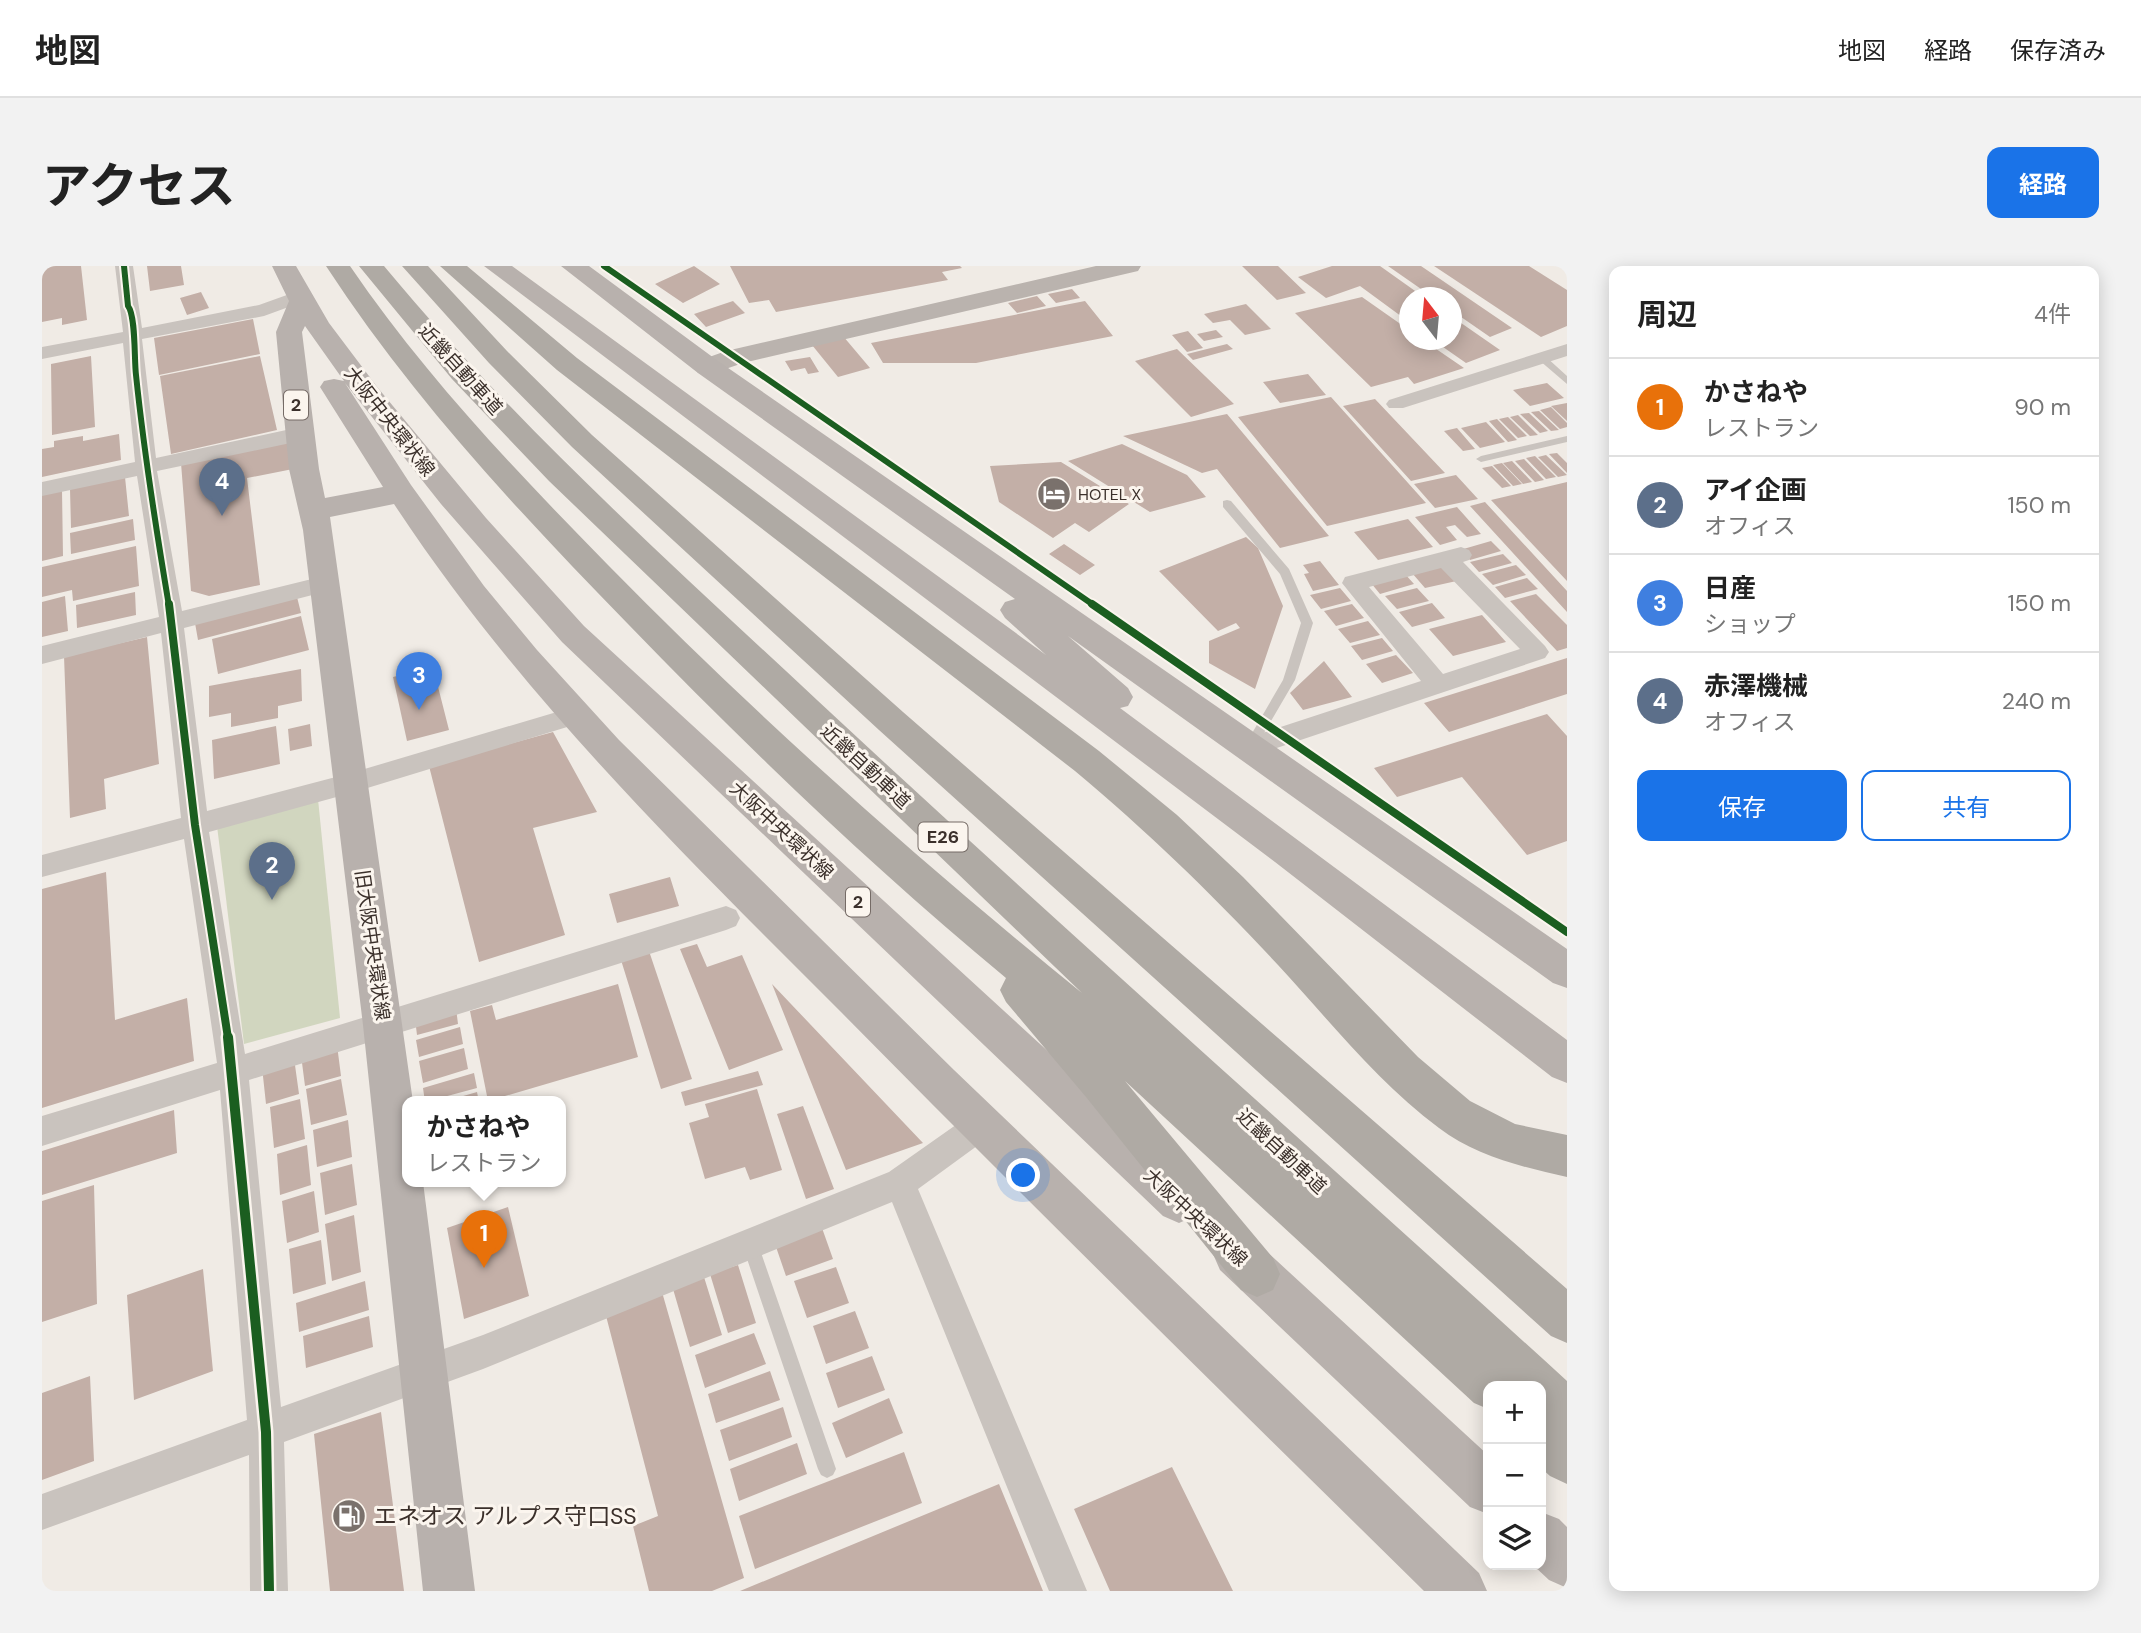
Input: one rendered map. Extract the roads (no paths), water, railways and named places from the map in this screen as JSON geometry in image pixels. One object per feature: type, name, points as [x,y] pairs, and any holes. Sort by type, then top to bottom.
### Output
[{"type":"highway","points":[[338,266],[387,339],[474,445],[673,652],[764,740],[940,900],[1105,1037],[1270,1183],[1485,1381]]},
{"type":"highway","name":"近畿自動車道","points":[[371,266],[459,370],[556,470],[846,748],[1532,1381]]},
{"type":"highway","name":"近畿自動車道","points":[[414,266],[498,358],[593,451],[891,721],[1567,1320]]},
{"type":"highway","points":[[452,266],[567,364],[1087,761],[1164,825],[1230,888],[1403,1070],[1455,1115],[1509,1143],[1567,1156]]},
{"type":"highway","name":"2","points":[[940,900],[1101,1083],[1257,1274]]},
{"type":"highway","points":[[1546,1395],[1567,1414]]},
{"type":"highway","points":[[1546,1439],[1567,1459]]},
{"type":"main road","points":[[496,266],[1288,851],[1567,1064]]},
{"type":"main road","points":[[573,266],[708,367],[1567,971]]},
{"type":"main road","name":"旧大阪中央環状線","points":[[300,299],[289,331],[304,470],[314,510],[402,1186]]},
{"type":"main road","name":"2","points":[[300,299],[317,359],[400,493],[524,657],[643,789],[981,1125],[1461,1591]]},
{"type":"main road","name":"大阪中央環状線","points":[[300,299],[454,501],[573,634],[1483,1484]]},
{"type":"main road","points":[[834,454],[1054,641],[1288,851]]},
{"type":"main road","points":[[314,510],[400,493]]},
{"type":"main road","name":"旧大阪中央環状線","points":[[402,1187],[449,1591]]},
{"type":"main road","points":[[1546,1542],[1567,1562]]},
{"type":"street","points":[[124,266],[128,306],[132,311],[146,466],[172,624],[195,825],[233,1070],[267,1432],[269,1591]]},
{"type":"street","points":[[708,367],[735,357],[1129,266]]},
{"type":"street","points":[[42,353],[264,310],[300,299]]},
{"type":"street","points":[[1396,404],[1567,350]]},
{"type":"street","points":[[42,489],[300,434]]},
{"type":"street","points":[[1250,747],[1537,652],[1454,557],[1353,583],[1438,684]]},
{"type":"street","points":[[42,655],[324,584]]},
{"type":"street","points":[[42,866],[351,783],[577,715]]},
{"type":"street","points":[[42,1131],[726,918]]},
{"type":"street","points":[[42,1512],[424,1373],[900,1183],[981,1125]]},
{"type":"street","points":[[900,1183],[1068,1591]]},
{"type":"lane","points":[[1542,358],[1567,381]]},
{"type":"lane","points":[[1481,459],[1567,439]]},
{"type":"lane","points":[[1227,504],[1285,572],[1307,623],[1289,680],[1250,747]]},
{"type":"lane","points":[[750,1244],[827,1469]]},
{"type":"place","name":"HOTEL X","points":[[1054,494]]},
{"type":"place","name":"赤澤機械","points":[[222,516]]},
{"type":"place","name":"日産","points":[[419,710]]},
{"type":"place","name":"アイ企画","points":[[272,900]]},
{"type":"place","name":"かさねや","points":[[484,1268]]},
{"type":"place","name":"エネオス アルプス守口SS","points":[[349,1516]]}]
